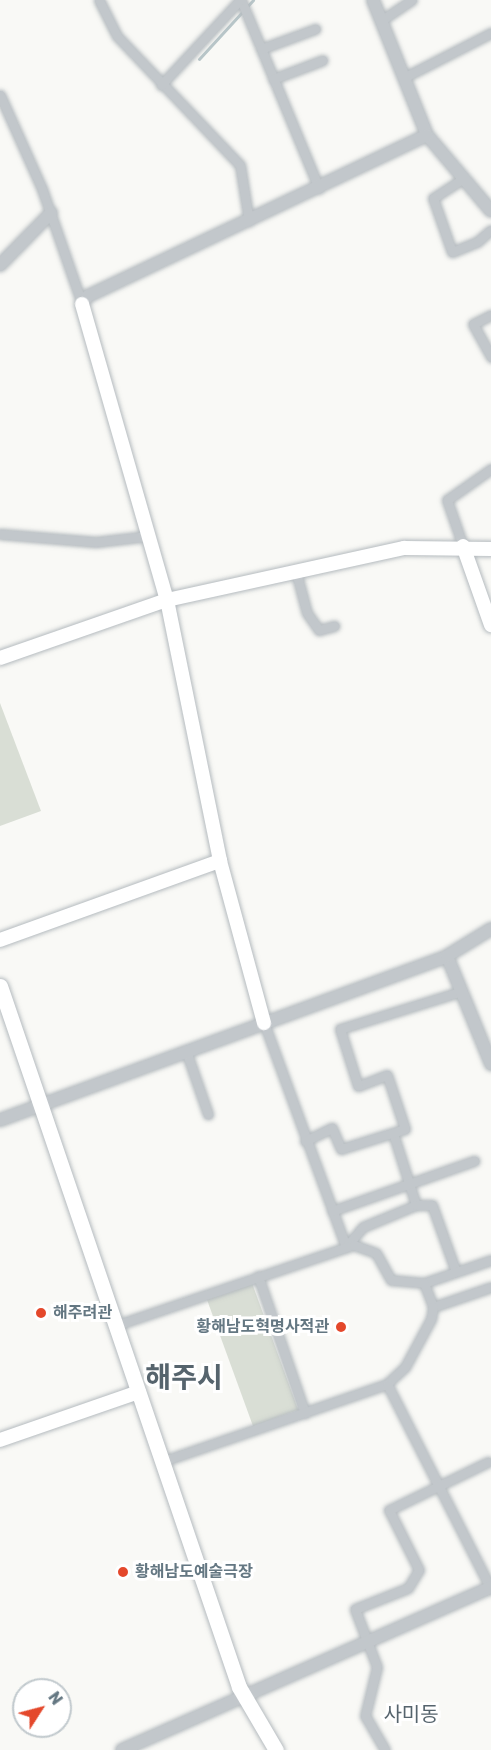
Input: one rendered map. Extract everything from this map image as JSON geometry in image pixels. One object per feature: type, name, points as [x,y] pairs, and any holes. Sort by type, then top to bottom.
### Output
[{"type":"main road","points":[[82,304],[167,600],[220,861],[264,1023]]},
{"type":"main road","points":[[0,658],[167,600],[404,548],[463,546],[491,549]]},
{"type":"main road","points":[[463,546],[491,625]]},
{"type":"main road","points":[[0,940],[220,861]]},
{"type":"main road","points":[[0,986],[243,1696],[276,1750]]},
{"type":"main road","points":[[0,1440],[140,1392]]},
{"type":"street","points":[[99,0],[117,36],[240,165],[249,222]]},
{"type":"street","points":[[161,84],[240,0],[319,188]]},
{"type":"street","points":[[373,0],[427,135],[491,211]]},
{"type":"street","points":[[382,20],[412,0]]},
{"type":"street","points":[[261,49],[315,28]]},
{"type":"street","points":[[405,77],[491,33]]},
{"type":"street","points":[[273,79],[324,60]]},
{"type":"street","points":[[0,95],[51,213],[82,304]]},
{"type":"street","points":[[82,304],[88,296],[249,222],[427,135]]},
{"type":"street","points":[[464,178],[433,198],[452,252],[477,242],[491,230]]},
{"type":"street","points":[[0,265],[51,213]]},
{"type":"street","points":[[491,315],[473,324],[491,357]]},
{"type":"street","points":[[463,546],[447,500],[491,469]]},
{"type":"street","points":[[0,534],[96,542],[148,536]]},
{"type":"street","points":[[296,572],[307,613],[319,630],[334,626]]},
{"type":"street","points":[[0,1120],[41,1103],[447,956],[491,929]]},
{"type":"street","points":[[447,956],[491,1064]]},
{"type":"street","points":[[305,1141],[332,1128],[341,1149],[405,1129],[387,1076],[358,1086],[340,1029],[462,991]]},
{"type":"street","points":[[264,1023],[305,1141],[346,1247]]},
{"type":"street","points":[[186,1051],[208,1114]]},
{"type":"street","points":[[393,1132],[416,1206]]},
{"type":"street","points":[[332,1211],[474,1161]]},
{"type":"street","points":[[346,1247],[363,1227],[416,1206],[432,1205],[456,1272]]},
{"type":"street","points":[[117,1326],[346,1247],[362,1245],[376,1253],[391,1280],[424,1283],[491,1260]]},
{"type":"street","points":[[258,1276],[305,1413]]},
{"type":"street","points":[[163,1461],[387,1384],[405,1367],[431,1319],[432,1307],[424,1283]]},
{"type":"street","points":[[432,1307],[491,1287]]},
{"type":"street","points":[[122,1750],[491,1588],[387,1384]]},
{"type":"street","points":[[385,1750],[365,1716],[378,1667],[355,1609],[408,1588],[419,1570],[389,1510],[440,1488],[488,1462]]},
{"type":"shaded area","points":[[0,703],[41,811],[0,826]]},
{"type":"shaded area","points":[[252,1283],[298,1410],[253,1426],[207,1299]]},
{"type":"waterway","points":[[199,59],[253,0]]},
{"type":"place","name":"해주려관","points":[[41,1313]]},
{"type":"place","name":"황해남도혁명사적관","points":[[341,1327]]},
{"type":"place","name":"황해남도예술극장","points":[[123,1572]]},
{"type":"district","name":"해주시","points":[[184,1378]]},
{"type":"district","name":"사미동","points":[[411,1714]]}]
